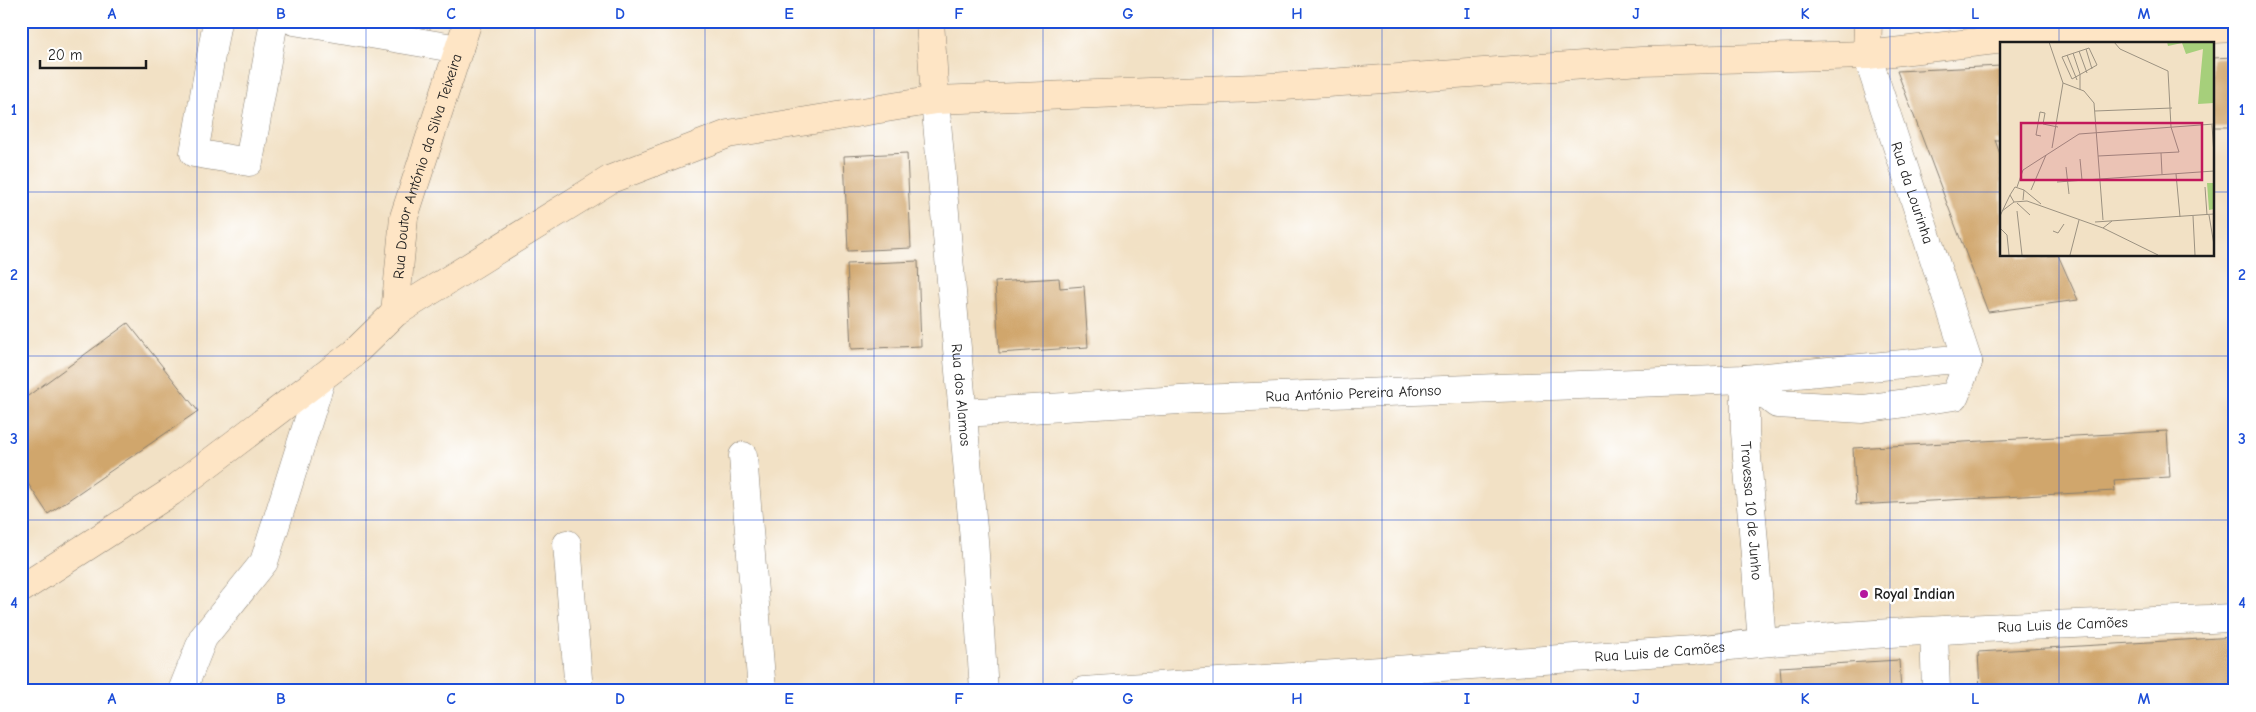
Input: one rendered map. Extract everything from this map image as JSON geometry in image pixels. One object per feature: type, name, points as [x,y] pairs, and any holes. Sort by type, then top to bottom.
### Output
[{"type":"street","points":[[217,21],[194,153],[248,162],[274,21]]},
{"type":"street","points":[[294,21],[459,49]]},
{"type":"street","name":"Rua Doutor António da Silva Teixeira","points":[[394,313],[404,217],[468,21]]},
{"type":"street","points":[[930,21],[936,100]]},
{"type":"street","name":"Rua da Lourinha","points":[[1868,21],[1867,55],[1968,362]]},
{"type":"street","points":[[21,589],[170,492],[354,353],[394,313],[611,179],[728,134],[936,100],[1256,88],[1641,61],[1867,55],[1996,40],[2235,28]]},
{"type":"street","name":"Rua dos Alamos","points":[[936,100],[963,413],[984,691]]},
{"type":"street","name":"Rua António Pereira Afonso","points":[[963,413],[1197,399],[1745,379],[1945,360],[1968,362]]},
{"type":"street","points":[[1745,379],[1778,404],[1863,409],[1955,396],[1968,362]]},
{"type":"street","points":[[182,691],[203,638],[264,562],[322,378]]},
{"type":"street","name":"Travessa 10 de Junho","points":[[1745,379],[1745,432],[1762,642]]},
{"type":"street","points":[[742,456],[762,691]]},
{"type":"street","points":[[567,544],[579,691]]},
{"type":"street","name":"Rua Luis de Camões","points":[[1083,691],[1934,631],[2235,618]]},
{"type":"street","points":[[1934,631],[1936,691]]},
{"type":"building","points":[[2235,57],[2235,127],[2214,127],[2214,58]]},
{"type":"building","points":[[2000,66],[2000,140],[1995,140],[2000,154],[2000,256],[2018,256],[2019,258],[2058,256],[2078,300],[1988,312],[1897,71]]},
{"type":"building","points":[[907,153],[911,248],[848,251],[844,156]]},
{"type":"building","points":[[918,261],[921,346],[851,349],[847,264]]},
{"type":"building","points":[[1059,278],[1060,288],[1084,286],[1088,347],[999,353],[995,282]]},
{"type":"building","points":[[128,323],[198,411],[48,514],[21,473],[21,401]]},
{"type":"building","points":[[2167,431],[2170,477],[2114,480],[2115,491],[1856,505],[1853,448]]},
{"type":"building","points":[[2235,637],[2235,691],[1980,691],[1978,652]]},
{"type":"building","points":[[1899,660],[1901,691],[1782,691],[1780,667]]},
{"type":"place","name":"Royal Indian","points":[[1864,594]]}]
